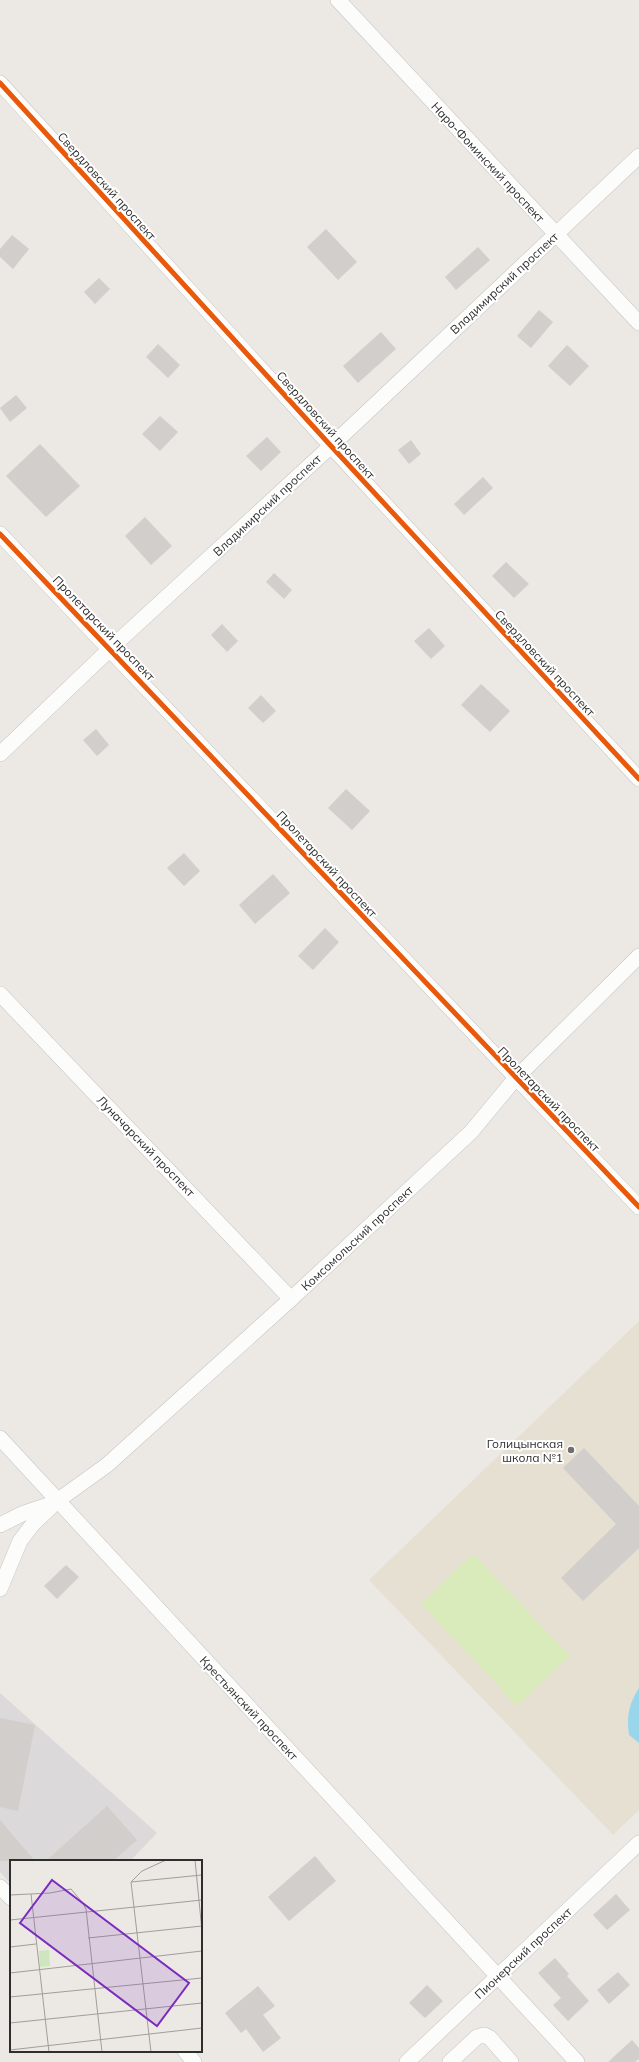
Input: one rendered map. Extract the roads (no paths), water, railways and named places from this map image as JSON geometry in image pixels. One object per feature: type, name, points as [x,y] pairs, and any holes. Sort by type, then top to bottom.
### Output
[{"type":"street","name":"Наро-Фоминский проспект","points":[[338,0],[639,323]]},
{"type":"street","name":"Свердловский проспект","points":[[0,83],[331,446],[639,779]]},
{"type":"street","name":"Владимирский проспект","points":[[0,754],[111,648],[331,446],[639,156]]},
{"type":"street","name":"Пролетарский проспект","points":[[0,534],[111,648],[515,1079],[639,1207]]},
{"type":"street","name":"Комсомольский проспект","points":[[58,1501],[107,1465],[291,1299],[471,1132],[515,1079],[639,956]]},
{"type":"street","name":"Луначарский проспект","points":[[0,994],[291,1299]]},
{"type":"street","name":"Крестьянский проспект","points":[[0,1438],[577,2062]]},
{"type":"street","points":[[0,1525],[24,1513],[58,1501]]},
{"type":"street","points":[[0,1589],[20,1541],[33,1524],[58,1501]]},
{"type":"street","name":"Пионерский проспект","points":[[406,2062],[639,1843]]},
{"type":"street","points":[[0,1887],[10,1897]]},
{"type":"street","points":[[450,2062],[477,2037],[484,2035],[490,2038],[511,2062]]},
{"type":"street","points":[[186,2052],[194,2062]]},
{"type":"water","points":[[639,1688],[639,1743],[629,1735],[628,1716],[633,1699]]},
{"type":"place","name":"Голицынская школа №1","points":[[571,1450]]}]
